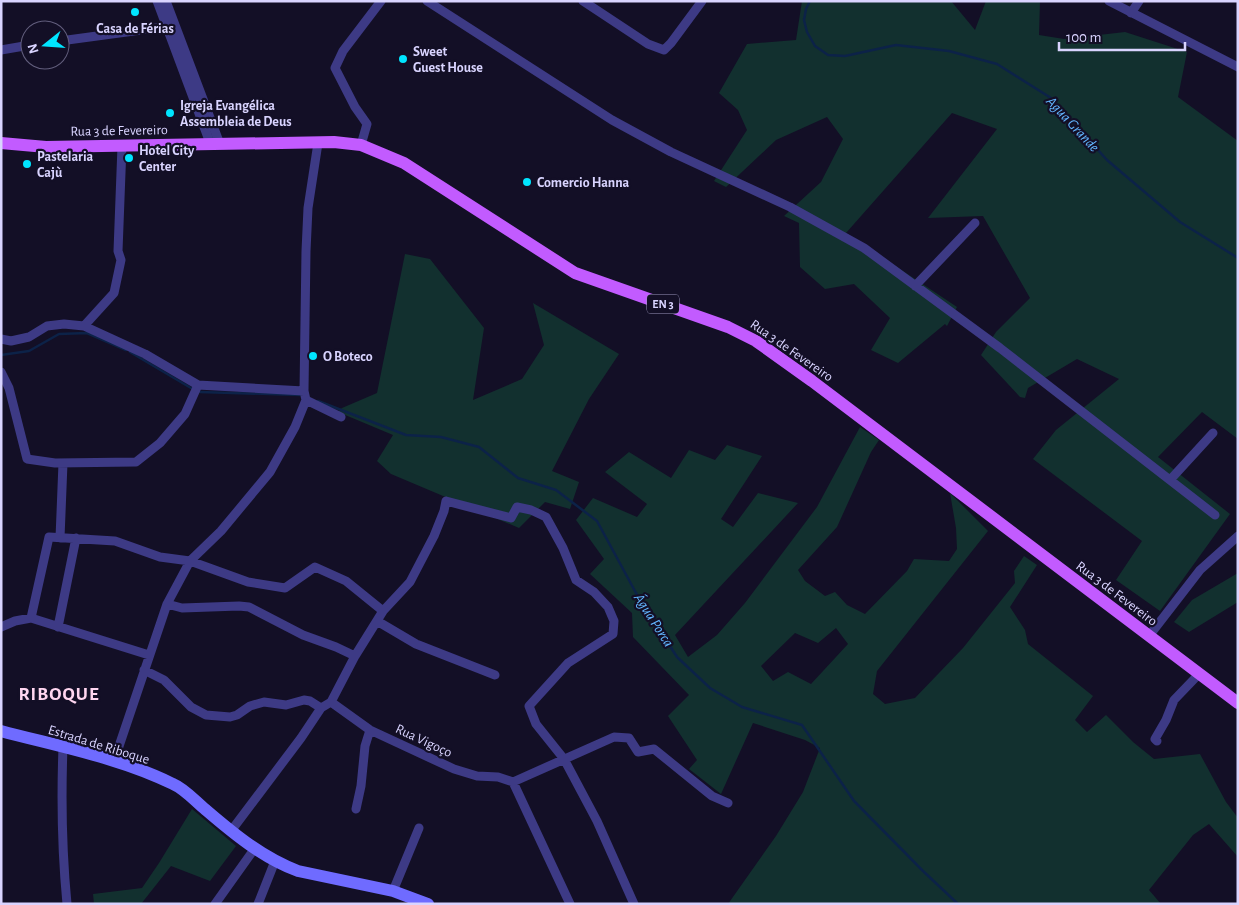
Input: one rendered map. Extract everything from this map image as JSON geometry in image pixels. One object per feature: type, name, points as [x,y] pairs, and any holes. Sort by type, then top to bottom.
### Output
[{"type":"main road","name":"Rua 3 de Fevereiro","points":[[1,143],[46,147],[334,142],[362,145],[404,163],[575,273],[728,327],[756,341],[820,387],[1238,703]]},
{"type":"main road","name":"Estrada de Riboque","points":[[1,731],[114,761],[175,784],[231,831],[255,848],[275,861],[298,871],[393,890],[428,904]]},
{"type":"street","points":[[157,1],[171,26],[215,144]]},
{"type":"street","points":[[166,1],[171,26]]},
{"type":"street","points":[[362,145],[367,124],[355,107],[335,68],[343,51],[381,1]]},
{"type":"street","points":[[426,1],[612,120],[670,152],[790,207],[864,248],[1000,348],[1215,515]]},
{"type":"street","points":[[583,1],[648,44],[664,50],[702,1]]},
{"type":"street","points":[[1109,1],[1238,67]]},
{"type":"street","points":[[1131,13],[1139,1]]},
{"type":"street","points":[[70,40],[171,26]]},
{"type":"street","points":[[1,50],[20,47]]},
{"type":"street","points":[[114,761],[167,604],[190,561],[221,531],[270,472],[295,427],[306,400],[304,390],[306,234],[318,143]]},
{"type":"street","points":[[84,326],[114,293],[121,260],[118,251],[122,146]]},
{"type":"street","points":[[915,286],[975,223]]},
{"type":"street","points":[[1,340],[11,341],[29,336],[47,326],[64,324],[84,326],[145,354],[183,378],[198,385],[304,390]]},
{"type":"street","points":[[1,372],[9,388],[27,460],[63,463],[136,462],[160,443],[185,414],[198,385]]},
{"type":"street","points":[[306,400],[341,417]]},
{"type":"street","points":[[1170,480],[1213,433]]},
{"type":"street","points":[[60,538],[63,463]]},
{"type":"street","points":[[231,831],[301,738],[321,708],[331,702],[355,656],[384,611],[410,582],[434,536],[446,501],[511,518],[516,507],[531,510],[546,517],[563,548],[576,580],[594,592],[608,607],[614,621],[613,634],[568,663],[529,706],[536,724],[564,760],[597,821],[634,904]]},
{"type":"street","points":[[1149,636],[1200,570],[1238,536]]},
{"type":"street","points":[[31,618],[49,537],[115,541],[160,557],[190,561],[248,582],[285,588],[315,567],[346,581],[384,611]]},
{"type":"street","points":[[58,627],[76,538]]},
{"type":"street","points":[[167,604],[182,608],[249,607],[303,635],[355,656]]},
{"type":"street","points":[[1,627],[15,621],[31,618],[149,655]]},
{"type":"street","points":[[377,622],[416,644],[495,675]]},
{"type":"street","points":[[144,670],[164,680],[191,707],[206,715],[230,717],[237,715],[250,706],[264,702],[286,705],[304,700],[310,701],[321,708]]},
{"type":"street","points":[[1157,741],[1155,739],[1166,720],[1174,700],[1199,674]]},
{"type":"street","name":"Rua Vigoço","points":[[331,702],[370,730],[465,774],[498,777],[513,782]]},
{"type":"street","points":[[356,809],[361,786],[365,746],[370,730]]},
{"type":"street","points":[[570,904],[513,782],[614,737],[629,738],[638,752],[654,749],[712,796],[728,802]]},
{"type":"street","points":[[63,748],[61,801],[63,863],[68,904]]},
{"type":"street","points":[[393,890],[419,828]]},
{"type":"street","points":[[215,904],[255,848]]},
{"type":"street","points":[[258,904],[275,861]]},
{"type":"green space","points":[[802,1],[951,1],[975,30],[986,1],[1040,1],[1039,35],[1064,39],[1125,32],[1187,52],[1178,97],[1238,141],[1238,439],[1202,412],[1158,457],[1230,514],[1160,611],[1116,580],[1142,541],[1033,459],[1056,430],[1119,379],[1077,359],[1028,388],[1025,398],[1020,397],[981,355],[996,332],[1030,298],[983,216],[928,218],[997,129],[952,113],[846,233],[957,307],[947,326],[945,324],[898,363],[871,350],[890,318],[854,284],[825,289],[800,267],[799,223],[784,216],[821,182],[843,139],[827,117],[776,140],[726,187],[714,181],[747,130],[738,110],[719,93],[747,44],[796,40]]},
{"type":"green space","points":[[405,254],[430,259],[484,328],[473,400],[522,379],[544,345],[533,303],[619,354],[589,399],[552,471],[579,482],[570,509],[545,502],[519,528],[391,474],[377,461],[393,435],[338,412],[342,408],[377,393]]},
{"type":"green space","points":[[860,427],[879,440],[871,452],[837,527],[798,570],[805,581],[825,596],[835,592],[847,605],[865,614],[907,571],[914,559],[949,561],[957,549],[956,528],[950,493],[988,531],[877,671],[873,694],[885,704],[915,698],[963,648],[1015,583],[1014,571],[1024,556],[1037,565],[1010,607],[1025,630],[1028,644],[1093,696],[1075,720],[1087,732],[1106,715],[1133,742],[1154,759],[1200,754],[1226,802],[1238,818],[1238,857],[1209,824],[1193,835],[1149,890],[1161,904],[728,904],[776,836],[803,792],[820,748],[805,740],[753,723],[721,794],[689,769],[697,760],[668,716],[689,695],[633,637],[632,613],[590,574],[604,559],[576,520],[593,498],[637,517],[647,504],[605,472],[629,452],[671,478],[689,450],[715,460],[727,445],[762,456],[721,519],[733,527],[758,493],[798,503],[675,635],[688,657],[717,635],[745,603],[817,507]],"holes":[[[836,628],[848,644],[811,684],[788,672],[773,681],[761,666],[795,633],[818,643]]]},
{"type":"green space","points":[[1238,573],[1238,602],[1189,632],[1174,622],[1192,600]]},
{"type":"green space","points":[[192,809],[236,846],[210,881],[171,866],[141,904],[94,904],[93,894],[142,888]]},
{"type":"waterway","name":"Agua Grande","points":[[810,1],[804,20],[807,32],[815,46],[828,55],[845,56],[896,45],[949,51],[997,64],[1051,98],[1107,160],[1180,222],[1238,258]]},
{"type":"waterway","points":[[1,355],[29,351],[59,334],[87,333],[126,350]]},
{"type":"waterway","points":[[130,352],[191,388]]},
{"type":"waterway","points":[[200,392],[300,395]]},
{"type":"waterway","name":"Água Porca","points":[[318,401],[406,435],[441,437],[479,447],[518,478],[556,490],[597,521],[636,593],[677,657],[710,688],[742,707],[802,725],[854,801],[958,904]]},
{"type":"place","name":"Casa de Férias","points":[[135,12]]},
{"type":"place","name":"Sweet Guest House","points":[[403,59]]},
{"type":"place","name":"Igreja Evangélica Assembleia de Deus","points":[[170,113]]},
{"type":"place","name":"Hotel City Center","points":[[129,158]]},
{"type":"place","name":"Pastelaria Cajù","points":[[27,164]]},
{"type":"place","name":"Comercio Hanna","points":[[527,182]]},
{"type":"place","name":"O Boteco","points":[[313,356]]},
{"type":"district","name":"RIBOQUE","points":[[59,693]]}]
